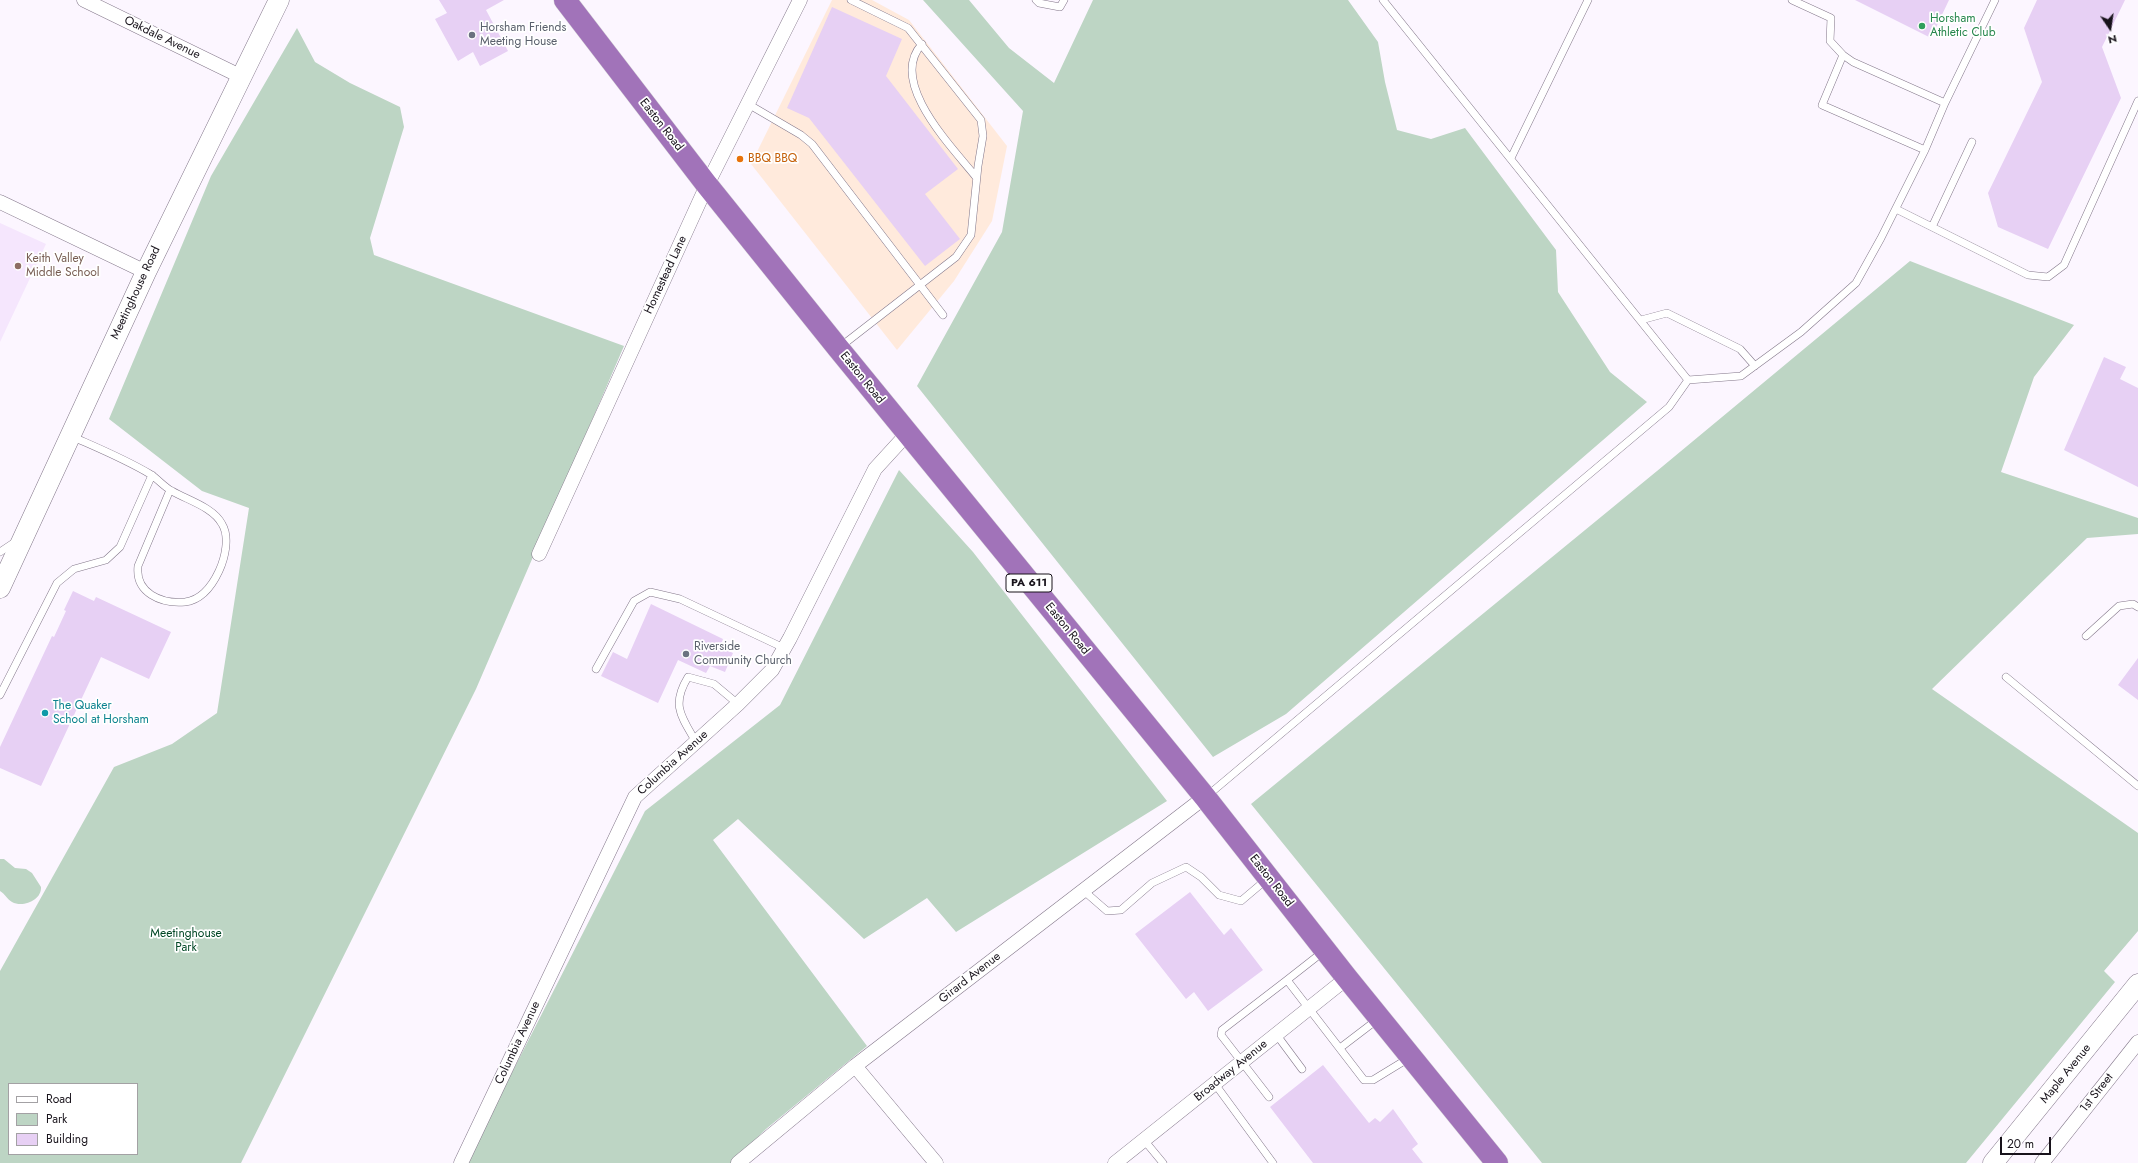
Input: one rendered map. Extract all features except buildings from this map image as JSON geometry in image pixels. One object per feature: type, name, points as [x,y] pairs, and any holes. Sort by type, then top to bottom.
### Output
[{"type":"highway","name":"Easton Road","points":[[565,0],[707,185],[906,434],[1205,797],[1325,951],[1496,1162]]},
{"type":"street","name":"Oakdale Avenue","points":[[84,0],[240,76]]},
{"type":"street","name":"Meetinghouse Road","points":[[0,588],[146,272],[240,76],[279,0]]},
{"type":"street","name":"Homestead Lane","points":[[539,554],[707,185],[800,0]]},
{"type":"street","points":[[0,202],[146,272]]},
{"type":"street","name":"Columbia Avenue","points":[[461,1163],[635,797],[738,704],[772,670],[875,469],[906,434]]},
{"type":"street","name":"Girard Avenue","points":[[738,1163],[855,1066],[1205,797]]},
{"type":"street","name":"Broadway Avenue","points":[[1115,1163],[1347,978]]},
{"type":"street","name":"Maple Avenue","points":[[1993,1163],[2138,984]]},
{"type":"street","name":"1st Street","points":[[2042,1163],[2138,1042]]},
{"type":"street","points":[[855,1066],[936,1163]]},
{"type":"lane","points":[[838,348],[956,257],[971,235],[976,177],[983,136],[981,120],[908,28],[850,0]]},
{"type":"lane","points":[[1036,0],[1039,4],[1060,7],[1064,0]]},
{"type":"lane","points":[[1383,0],[1688,380]]},
{"type":"lane","points":[[1511,158],[1588,0]]},
{"type":"lane","points":[[1792,0],[1830,18],[1830,41],[1843,55],[1853,62],[1945,103]]},
{"type":"lane","points":[[1688,380],[1741,376],[1801,332],[1856,283],[1896,209],[1925,150],[1945,103],[1995,0]]},
{"type":"lane","points":[[922,44],[915,51],[912,68],[915,92],[922,107],[936,127],[976,177]]},
{"type":"lane","points":[[1843,55],[1822,105],[1925,150]]},
{"type":"lane","points":[[1896,209],[2028,275],[2048,277],[2064,265],[2138,102]]},
{"type":"lane","points":[[748,104],[801,135],[812,144],[943,314]]},
{"type":"lane","points":[[1932,227],[1972,142]]},
{"type":"lane","points":[[1641,320],[1667,313],[1740,349],[1755,366]]},
{"type":"lane","points":[[1205,797],[1669,407],[1688,380]]},
{"type":"lane","points":[[71,436],[120,457],[152,475],[170,490],[219,519],[224,526],[226,546],[219,570],[210,587],[194,600],[176,602],[156,598],[141,586],[137,576],[138,566],[170,490]]},
{"type":"lane","points":[[0,695],[51,592],[61,579],[74,569],[99,563],[114,555],[120,547],[152,475]]},
{"type":"lane","points":[[0,552],[22,538]]},
{"type":"lane","points":[[596,668],[634,601],[650,592],[680,599],[784,648]]},
{"type":"lane","points":[[2086,636],[2119,606],[2133,604],[2138,607]]},
{"type":"lane","points":[[696,742],[680,713],[679,692],[688,676],[714,684],[738,704]]},
{"type":"lane","points":[[2006,677],[2138,786]]},
{"type":"lane","points":[[1084,891],[1107,911],[1121,910],[1152,884],[1186,867],[1201,877],[1219,895],[1241,900],[1268,878]]},
{"type":"lane","points":[[1269,1097],[1221,1035],[1222,1030],[1325,951]]},
{"type":"lane","points":[[1287,980],[1364,1080],[1373,1080],[1410,1057]]},
{"type":"lane","points":[[1340,1048],[1379,1018]]},
{"type":"lane","points":[[1276,1034],[1302,1069]]},
{"type":"lane","points":[[1215,1084],[1273,1163]]},
{"type":"lane","points":[[1144,1140],[1163,1163]]},
{"type":"shaded area","points":[[832,0],[872,0],[909,20],[1007,146],[992,221],[954,281],[897,350],[751,164]]},
{"type":"shaded area","name":"Keith Valley Middle School","points":[[0,223],[46,244],[0,342]]},
{"type":"green space","points":[[923,0],[969,0],[1009,48],[1054,83],[1093,0],[1348,0],[1378,42],[1385,82],[1397,130],[1431,139],[1465,128],[1556,250],[1558,292],[1610,372],[1647,402],[1286,714],[1213,757],[917,386],[1002,232],[1023,111]]},
{"type":"green space","name":"Meetinghouse Park","points":[[297,28],[315,62],[350,83],[400,107],[404,127],[370,238],[374,255],[624,346],[476,689],[241,1163],[0,1163],[0,971],[114,767],[172,744],[217,713],[249,508],[202,491],[109,419],[211,176]]},
{"type":"green space","points":[[1910,261],[2074,325],[2034,377],[2001,472],[2138,518],[2138,534],[2087,538],[1932,689],[2138,833],[2138,931],[2104,971],[2115,982],[1966,1163],[1542,1163],[1251,804]]},
{"type":"green space","points":[[899,470],[973,552],[1167,801],[956,932],[927,898],[864,939],[738,819],[713,840],[867,1046],[766,1129],[731,1163],[466,1163],[645,811],[780,705]]},
{"type":"green space","points":[[0,859],[4,859],[15,868],[26,869],[32,873],[41,887],[38,896],[35,899],[31,902],[16,904],[10,901],[0,891]]},
{"type":"place","name":"Horsham Athletic Club","points":[[1922,26]]},
{"type":"place","name":"Horsham Friends Meeting House","points":[[472,35]]},
{"type":"place","name":"BBQ BBQ","points":[[740,159]]},
{"type":"place","name":"Keith Valley Middle School","points":[[18,266]]},
{"type":"place","name":"Riverside Community Church","points":[[686,654]]},
{"type":"place","name":"The Quaker School at Horsham","points":[[45,713]]}]
